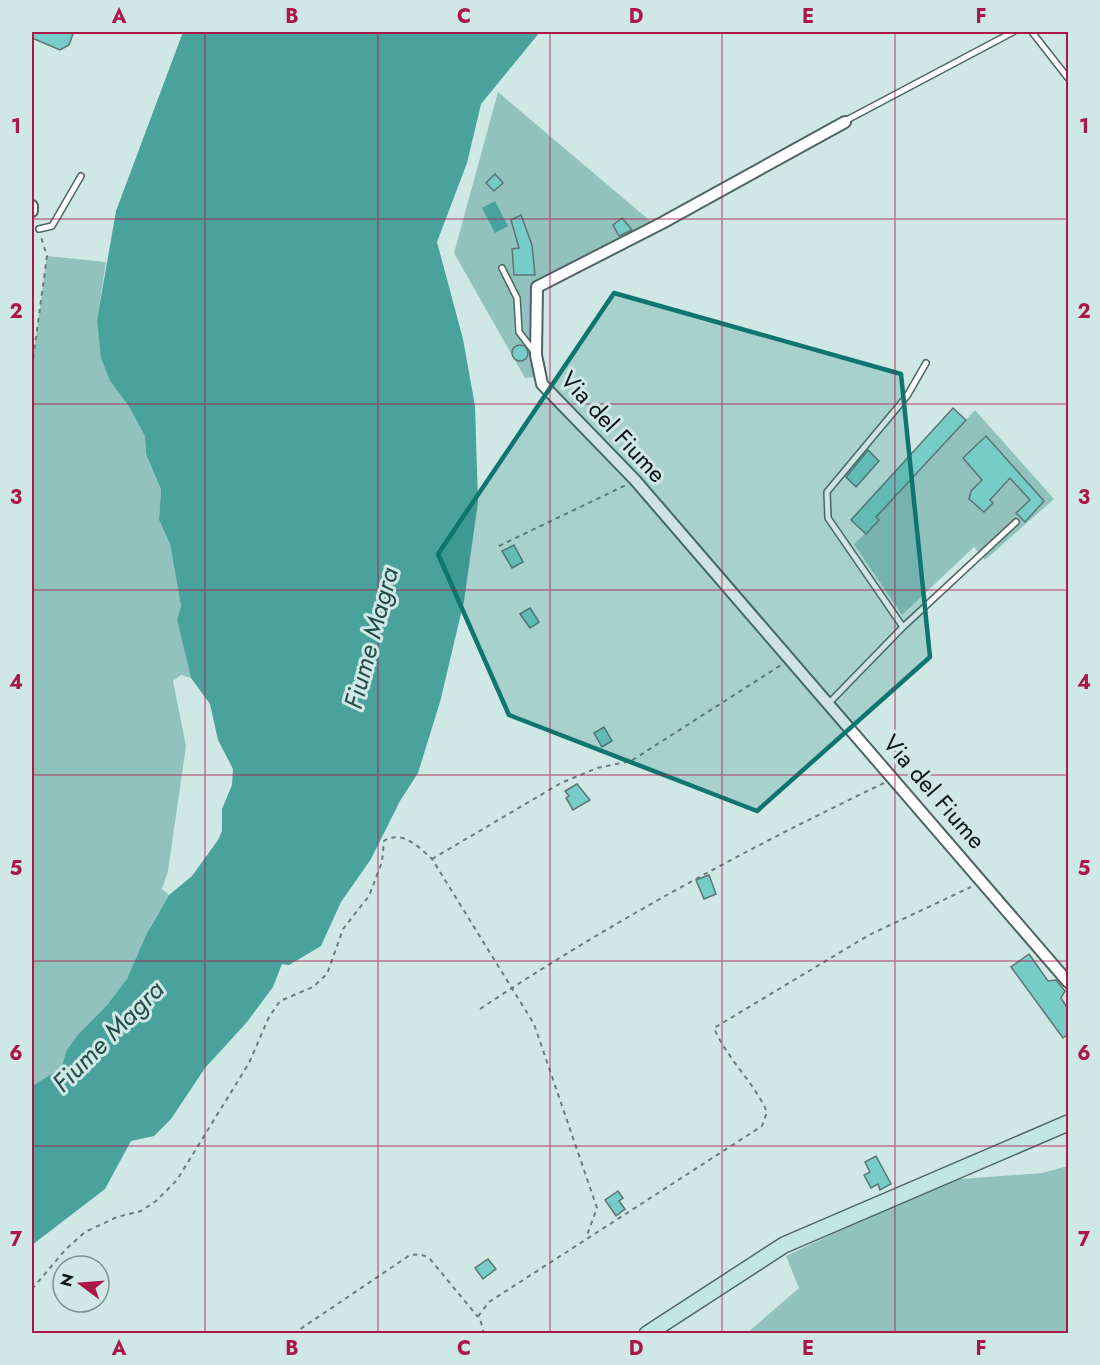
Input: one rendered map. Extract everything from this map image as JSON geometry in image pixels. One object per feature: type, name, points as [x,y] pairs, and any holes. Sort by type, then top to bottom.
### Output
[{"type":"main road","points":[[647,1334],[784,1245],[1068,1123]]},
{"type":"street","name":"Via del Fiume","points":[[845,122],[662,223],[537,287],[536,355],[542,384],[635,480],[984,881],[1068,982]]},
{"type":"lane","name":"Via del Fiume","points":[[845,122],[1013,32]]},
{"type":"lane","points":[[1032,32],[1068,78]]},
{"type":"lane","points":[[39,229],[52,226],[81,176]]},
{"type":"lane","points":[[502,268],[517,298],[519,332],[536,355]]},
{"type":"lane","points":[[903,627],[828,519],[827,492],[907,396],[926,363]]},
{"type":"lane","points":[[829,703],[903,627],[1016,522]]},
{"type":"path","points":[[32,367],[47,256],[39,229]]},
{"type":"path","points":[[499,546],[635,480]]},
{"type":"path","points":[[432,859],[561,783],[597,768],[631,761],[791,659]]},
{"type":"path","points":[[480,1008],[686,882],[894,778]]},
{"type":"path","points":[[32,1289],[66,1249],[85,1232],[117,1217],[141,1211],[156,1201],[177,1180],[249,1063],[269,1017],[280,1001],[313,987],[327,974],[343,929],[369,896],[382,862],[384,841],[389,838],[409,840],[432,859],[534,1024],[597,1208],[586,1238]]},
{"type":"path","points":[[484,1334],[479,1315],[489,1302],[586,1238],[615,1223],[762,1126],[767,1112],[761,1099],[719,1040],[714,1028],[869,935],[984,881]]},
{"type":"path","points":[[293,1334],[410,1255],[424,1255],[430,1259],[480,1319]]},
{"type":"highlighted area","points":[[614,293],[901,374],[930,657],[757,811],[509,715],[438,554]]},
{"type":"shaded area","points":[[498,92],[655,225],[535,285],[538,377],[525,378],[454,253]]},
{"type":"shaded area","points":[[47,256],[106,262],[97,320],[110,381],[128,405],[145,436],[146,454],[161,491],[159,520],[170,544],[181,606],[177,620],[191,678],[181,675],[173,681],[186,746],[168,871],[162,889],[169,895],[119,991],[82,1032],[61,1068],[32,1086],[32,367]]},
{"type":"shaded area","points":[[975,410],[1054,499],[985,560],[974,547],[902,615],[854,544],[878,521],[876,517]]},
{"type":"shaded area","points":[[1068,1166],[1068,1333],[746,1334],[799,1288],[786,1256],[948,1180],[1042,1173]]},
{"type":"water","name":"Fiume Magra","points":[[183,32],[540,32],[481,104],[467,163],[437,242],[463,339],[475,406],[478,502],[464,601],[440,702],[418,773],[400,801],[371,859],[341,902],[321,946],[289,965],[282,964],[273,987],[247,1022],[205,1068],[171,1119],[154,1136],[131,1141],[105,1189],[32,1245],[32,1086],[61,1068],[67,1050],[77,1036],[108,1004],[127,979],[147,933],[169,895],[192,876],[218,840],[222,831],[222,809],[232,785],[233,769],[218,740],[210,704],[191,678],[177,620],[181,606],[170,544],[159,520],[161,490],[146,454],[145,436],[128,405],[110,381],[101,358],[97,320],[116,211]]},
{"type":"water","points":[[495,201],[508,226],[495,233],[482,208]]},
{"type":"building","points":[[32,32],[73,34],[69,45],[60,50],[32,38]]},
{"type":"building","points":[[495,174],[503,183],[494,191],[486,183]]},
{"type":"building","points":[[521,215],[532,245],[535,275],[514,275],[512,249],[519,248],[511,220]]},
{"type":"building","points":[[622,218],[632,230],[619,236],[613,225]]},
{"type":"building","points":[[520,345],[526,347],[528,353],[526,359],[520,361],[514,359],[512,353],[514,347]]},
{"type":"building","points":[[953,408],[966,420],[876,517],[879,520],[866,534],[851,520]]},
{"type":"building","points":[[986,436],[1044,501],[1025,522],[1016,513],[1030,500],[1010,478],[990,500],[993,503],[984,512],[969,499],[971,491],[982,480],[963,458]]},
{"type":"building","points":[[868,450],[879,461],[856,487],[846,477]]},
{"type":"building","points":[[514,545],[523,562],[512,568],[502,551]]},
{"type":"building","points":[[530,608],[539,622],[530,628],[520,614]]},
{"type":"building","points":[[604,727],[612,741],[602,747],[594,733]]},
{"type":"building","points":[[577,784],[590,800],[573,810],[565,791]]},
{"type":"building","points":[[709,875],[716,894],[704,899],[696,880]]},
{"type":"building","points":[[1029,954],[1048,981],[1056,980],[1065,991],[1061,998],[1068,1009],[1068,1034],[1063,1038],[1011,967]]},
{"type":"building","points":[[876,1156],[891,1184],[880,1190],[878,1184],[871,1188],[864,1175],[870,1172],[865,1162]]},
{"type":"building","points":[[618,1191],[623,1198],[619,1201],[625,1209],[616,1216],[605,1200]]},
{"type":"building","points":[[488,1259],[496,1269],[483,1279],[475,1268]]}]
